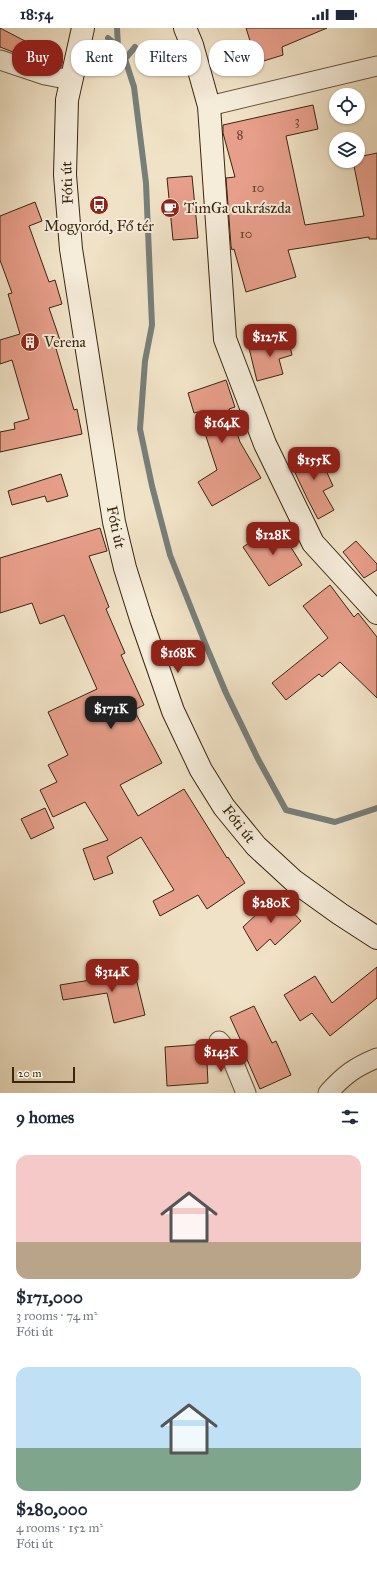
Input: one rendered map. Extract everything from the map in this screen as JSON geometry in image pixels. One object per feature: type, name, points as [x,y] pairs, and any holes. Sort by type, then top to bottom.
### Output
[{"type":"main road","name":"Fóti út","points":[[83,28],[67,100],[65,175],[71,249],[87,359],[114,522],[125,568],[173,711],[201,770],[224,807],[256,846],[294,881],[377,938]]},
{"type":"main road","points":[[185,28],[192,45],[209,106],[225,339],[264,444],[313,543],[377,613]]},
{"type":"street","points":[[0,60],[45,75],[71,80]]},
{"type":"street","points":[[209,106],[377,66]]},
{"type":"street","points":[[219,1041],[230,1054],[246,1093]]},
{"type":"street","points":[[328,1093],[341,1078],[361,1065],[377,1058]]},
{"type":"building","points":[[0,28],[23,40],[12,40],[12,52],[0,47]]},
{"type":"building","points":[[246,28],[327,28],[282,47],[283,55],[264,61],[264,40],[250,40]]},
{"type":"building","points":[[313,105],[318,129],[286,136],[305,225],[364,216],[354,168],[365,168],[365,156],[377,153],[377,239],[369,239],[369,237],[288,250],[296,277],[246,292],[234,249],[232,250],[231,246],[226,178],[235,177],[223,133],[223,125]]},
{"type":"building","points":[[192,176],[198,238],[173,240],[167,178]]},
{"type":"building","points":[[35,202],[42,221],[29,226],[49,282],[55,280],[62,304],[49,308],[61,343],[55,345],[74,410],[77,409],[82,434],[0,452],[0,432],[15,429],[14,423],[29,419],[12,360],[0,364],[0,340],[20,334],[8,294],[12,293],[0,260],[0,216]]},
{"type":"building","points":[[288,338],[292,355],[279,359],[283,374],[257,381],[249,348]]},
{"type":"building","points":[[226,380],[235,407],[229,409],[240,442],[261,478],[212,506],[198,482],[217,470],[198,412],[194,413],[188,393]]},
{"type":"building","points":[[316,448],[333,486],[323,491],[334,510],[318,519],[289,460]]},
{"type":"building","points":[[61,474],[68,496],[47,502],[45,496],[12,505],[8,491]]},
{"type":"building","points":[[277,525],[302,565],[269,586],[243,547]]},
{"type":"building","points":[[100,528],[107,551],[89,556],[109,607],[106,609],[125,653],[121,655],[144,705],[134,710],[162,763],[120,785],[138,816],[184,789],[227,858],[228,857],[245,883],[207,909],[198,895],[160,916],[153,901],[174,890],[141,837],[107,857],[113,873],[94,880],[83,849],[108,840],[85,802],[53,817],[40,790],[57,782],[48,765],[68,755],[48,712],[97,689],[64,615],[40,624],[32,603],[0,613],[0,558]]},
{"type":"building","points":[[356,541],[377,564],[377,570],[364,578],[343,552]]},
{"type":"building","points":[[330,585],[354,617],[358,613],[377,637],[377,698],[340,662],[322,677],[319,674],[286,700],[272,683],[328,638],[303,606]]},
{"type":"building","points":[[45,808],[54,828],[31,839],[21,819]]},
{"type":"building","points":[[277,895],[301,921],[275,945],[270,939],[257,951],[243,927]]},
{"type":"building","points":[[133,966],[145,1015],[114,1023],[107,993],[63,1000],[60,985],[103,978],[102,974]]},
{"type":"building","points":[[377,967],[377,998],[330,1036],[312,1013],[300,1021],[284,995],[315,976],[332,1003]]},
{"type":"building","points":[[254,1006],[272,1043],[276,1041],[291,1075],[260,1089],[245,1055],[247,1054],[230,1017]]},
{"type":"building","points":[[206,1044],[208,1083],[167,1086],[165,1047]]},
{"type":"waterway","points":[[117,28],[118,40]]},
{"type":"waterway","points":[[108,38],[118,46],[125,59],[134,87],[146,183],[152,325],[145,361],[140,429],[152,486],[170,555],[226,693],[258,759],[286,810],[335,822],[377,808]]},
{"type":"waterway","points":[[127,57],[135,47]]},
{"type":"place","name":"Mogyoród, Fő tér","points":[[99,205]]},
{"type":"place","name":"TimGa cukrászda","points":[[170,208]]},
{"type":"place","name":"Verena","points":[[30,342]]}]
